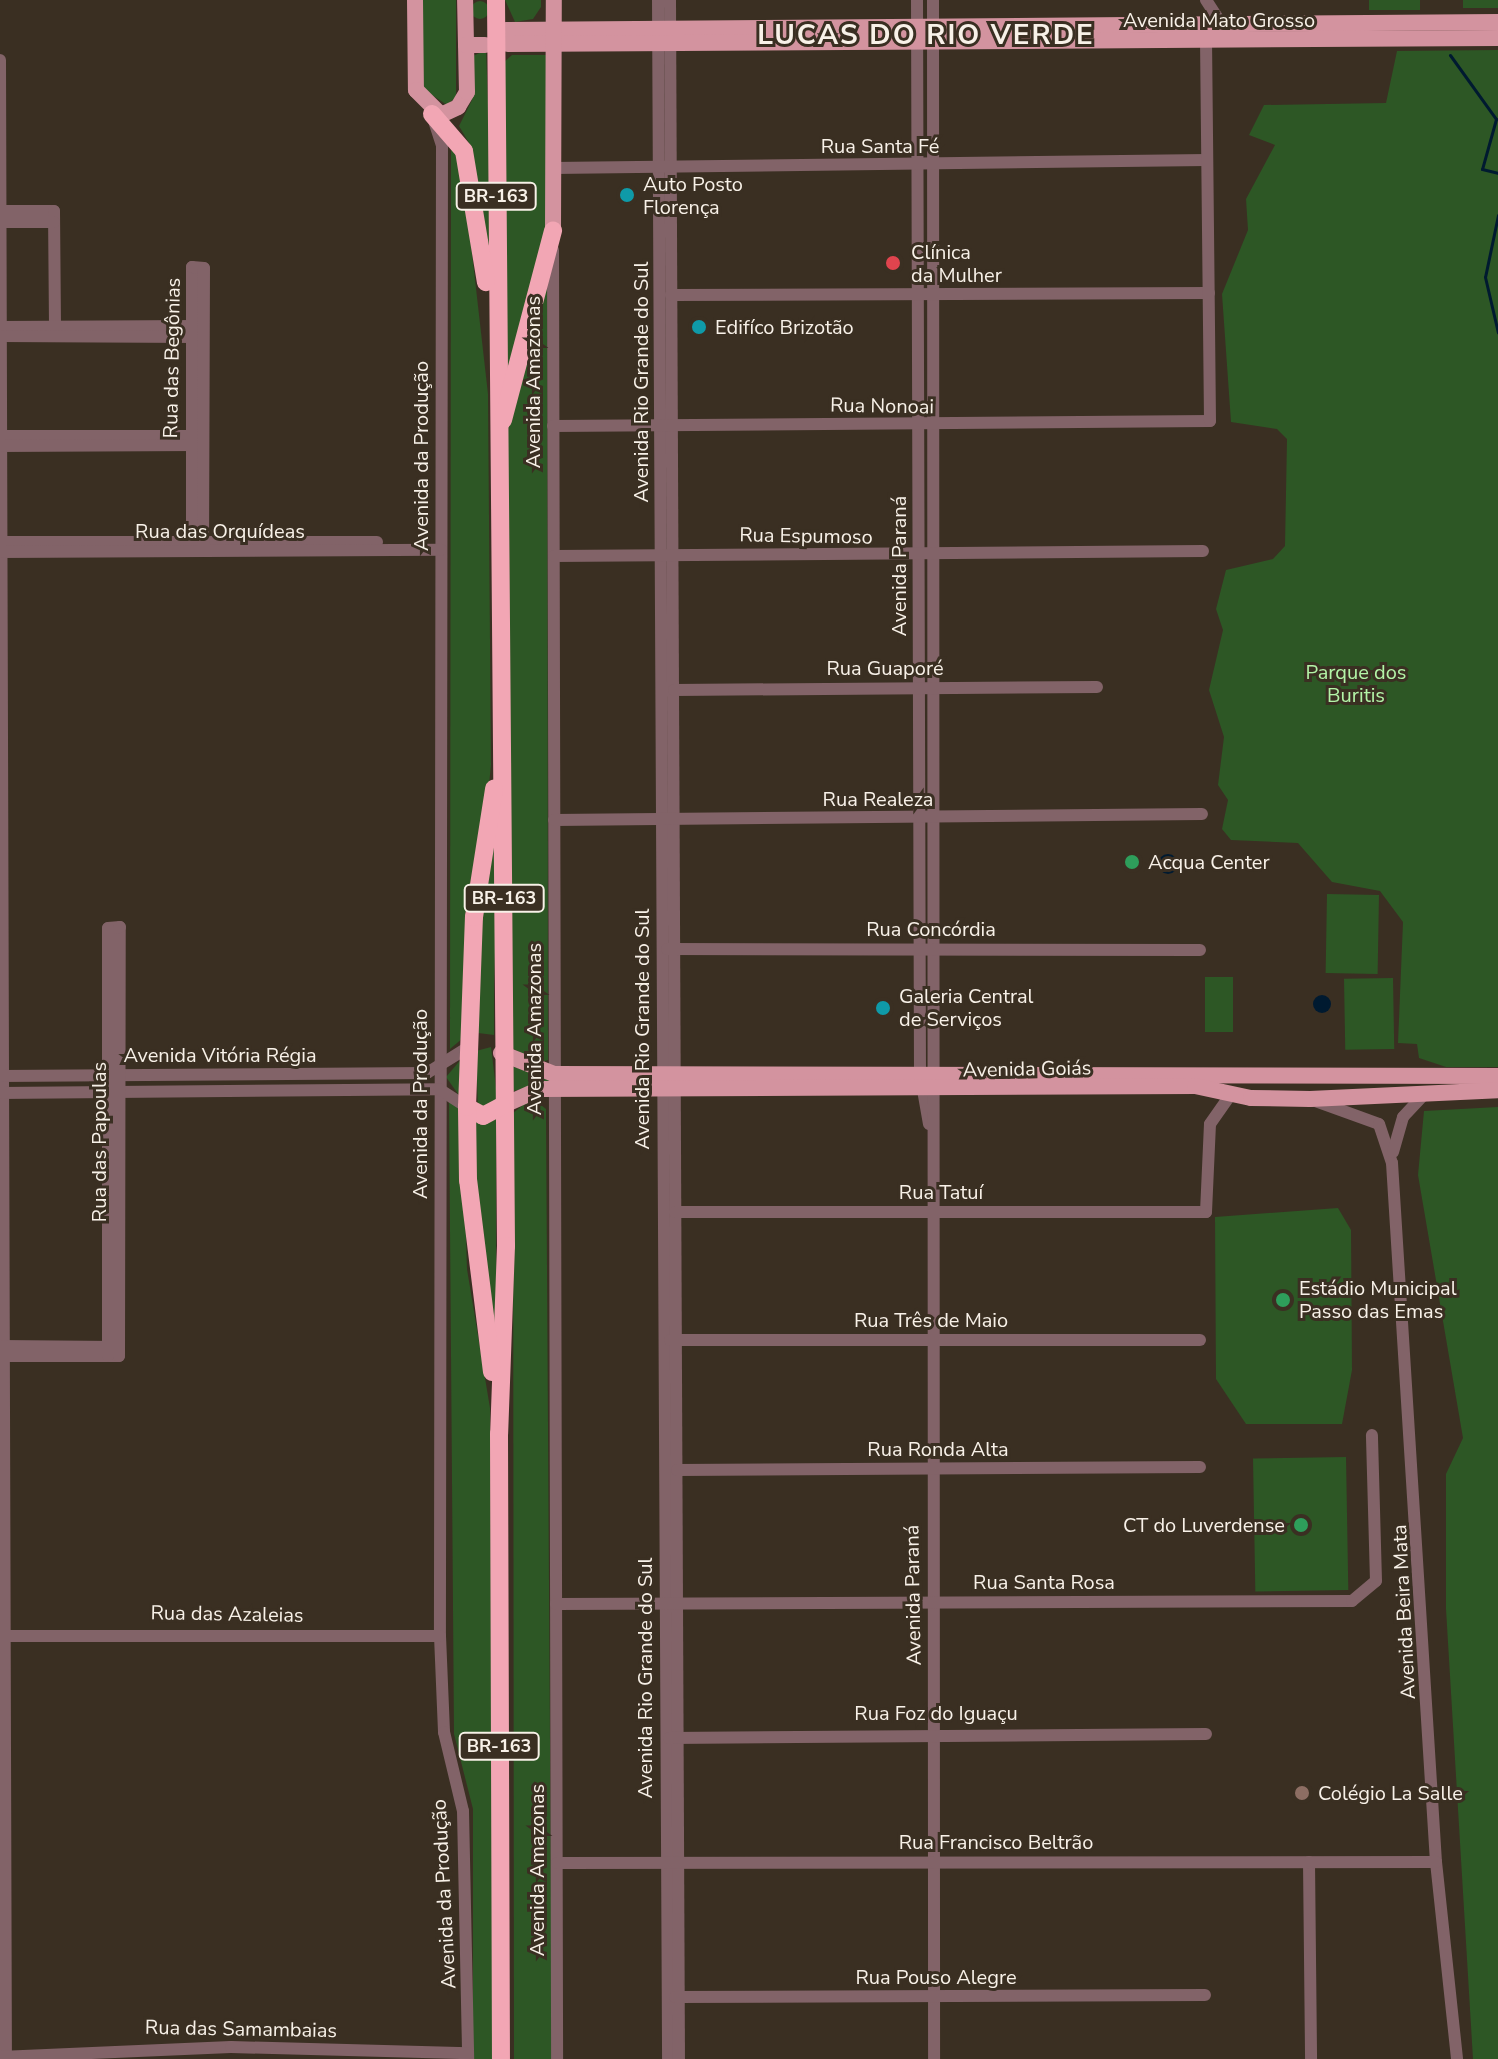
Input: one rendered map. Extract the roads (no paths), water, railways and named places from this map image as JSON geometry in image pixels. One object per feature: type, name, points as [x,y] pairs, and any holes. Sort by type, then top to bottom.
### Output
[{"type":"highway","name":"BR-163","points":[[496,6],[504,45],[494,332],[502,743],[499,1434],[501,2059]]},
{"type":"highway","points":[[432,114],[445,138],[467,160],[494,332]]},
{"type":"highway","points":[[498,438],[553,231]]},
{"type":"highway","name":"BR-163","points":[[499,1434],[474,1248],[467,1048],[474,917],[502,743]]},
{"type":"highway","points":[[467,1048],[487,1043],[501,1053]]},
{"type":"highway","points":[[467,1107],[483,1116],[502,1106]]},
{"type":"main road","points":[[415,0],[416,90],[432,114],[458,107],[467,92],[465,0]]},
{"type":"main road","name":"Avenida Amazonas","points":[[553,231],[554,0]]},
{"type":"main road","name":"Avenida Mato Grosso","points":[[504,45],[554,36],[925,34],[1222,25],[1498,22]]},
{"type":"main road","name":"Avenida Mato Grosso","points":[[925,34],[1206,41],[1498,38]]},
{"type":"main road","points":[[466,38],[485,37]]},
{"type":"main road","points":[[501,1053],[554,1081]]},
{"type":"main road","points":[[1231,1094],[1239,1072]]},
{"type":"main road","name":"Avenida Goiás","points":[[929,1082],[1239,1072],[1306,1076],[1498,1076]]},
{"type":"main road","points":[[1306,1076],[1306,1099]]},
{"type":"main road","points":[[502,1106],[520,1094],[554,1081]]},
{"type":"main road","name":"Avenida Goiás","points":[[554,1081],[1195,1086],[1231,1094],[1306,1099],[1429,1090],[1498,1090]]},
{"type":"street","name":"Avenida Rio Grande do Sul","points":[[658,0],[665,35]]},
{"type":"street","name":"Avenida Rio Grande do Sul","points":[[670,0],[665,35],[669,1083],[662,1340],[671,1604],[674,1997],[679,2059]]},
{"type":"street","name":"Avenida Paraná","points":[[917,0],[925,34],[934,166],[937,949],[929,1082]]},
{"type":"street","name":"Avenida Paraná","points":[[933,0],[925,34],[918,166],[918,426],[920,949],[931,1131],[934,2059]]},
{"type":"street","points":[[1206,0],[1222,25]]},
{"type":"street","points":[[671,295],[1209,293],[1206,41]]},
{"type":"street","points":[[0,60],[2,1841],[5,2053]]},
{"type":"street","points":[[445,138],[458,107]]},
{"type":"street","name":"Avenida da Produção","points":[[445,138],[439,1089],[440,1636],[444,1732],[463,1811],[468,2056]]},
{"type":"street","name":"Rua Santa Fé","points":[[553,168],[934,166],[1207,160]]},
{"type":"street","name":"Avenida Rio Grande do Sul","points":[[666,166],[671,295],[667,423]]},
{"type":"street","points":[[0,211],[54,216]]},
{"type":"street","points":[[0,222],[54,216]]},
{"type":"street","points":[[1,332],[55,332],[54,216]]},
{"type":"street","name":"Avenida Amazonas","points":[[553,231],[557,2059]]},
{"type":"street","name":"Rua Nonoai","points":[[553,426],[667,423],[935,427],[1210,421],[1209,293]]},
{"type":"street","name":"Rua das Begônias","points":[[55,332],[197,332],[197,546]]},
{"type":"street","points":[[0,436],[197,440]]},
{"type":"street","points":[[0,446],[197,440]]},
{"type":"street","name":"Rua das Orquídeas","points":[[0,542],[441,546]]},
{"type":"street","name":"Rua das Orquídeas","points":[[0,552],[197,546]]},
{"type":"street","name":"Rua Espumoso","points":[[554,556],[936,558],[1203,551]]},
{"type":"street","name":"Avenida Rio Grande do Sul","points":[[668,555],[674,690],[668,821]]},
{"type":"street","name":"Rua Guaporé","points":[[674,690],[1097,687]]},
{"type":"street","name":"Rua Realeza","points":[[554,820],[937,819],[1202,814]]},
{"type":"street","name":"Rua das Papoulas","points":[[1,1351],[114,1351],[114,928]]},
{"type":"street","name":"Rua Concórdia","points":[[668,949],[1200,950]]},
{"type":"street","points":[[440,1071],[467,1048]]},
{"type":"street","name":"Avenida Vitória Régia","points":[[1,1076],[440,1071]]},
{"type":"street","name":"Avenida Rio Grande do Sul","points":[[669,1083],[675,1212],[677,1470],[671,1604]]},
{"type":"street","points":[[439,1089],[467,1107]]},
{"type":"street","name":"Avenida Vitória Régia","points":[[1,1093],[439,1089]]},
{"type":"street","name":"Avenida Beira Mata","points":[[1392,1163],[1403,1117],[1429,1090]]},
{"type":"street","name":"Rua Tatuí","points":[[675,1212],[1206,1212],[1210,1124],[1231,1094]]},
{"type":"street","name":"Avenida Beira Mata","points":[[1306,1099],[1379,1124],[1392,1163],[1436,1862],[1457,2059]]},
{"type":"street","name":"Rua Três de Maio","points":[[662,1340],[1200,1340]]},
{"type":"street","name":"Rua Santa Rosa","points":[[556,1604],[1360,1599],[1376,1581],[1372,1435]]},
{"type":"street","name":"Rua Ronda Alta","points":[[677,1470],[1200,1467]]},
{"type":"street","name":"Rua das Azaleias","points":[[4,1631],[440,1636]]},
{"type":"street","name":"Rua Foz do Iguaçu","points":[[672,1738],[935,1732],[1206,1734]]},
{"type":"street","points":[[1309,1862],[1311,2059]]},
{"type":"street","name":"Rua Francisco Beltrão","points":[[557,1863],[1436,1862]]},
{"type":"street","name":"Rua Pouso Alegre","points":[[674,1997],[1205,1995]]},
{"type":"street","name":"Avenida Rio Grande do Sul","points":[[668,2059],[674,1997]]},
{"type":"street","name":"Rua das Samambaias","points":[[5,2053],[468,2056]]},
{"type":"water","points":[[1168,854],[1175,857],[1178,864],[1175,871],[1168,874],[1161,871],[1158,864],[1161,857]]},
{"type":"water","points":[[1318,995],[1326,995],[1331,1004],[1329,1011],[1318,1013],[1313,1008],[1313,1000]]},
{"type":"waterway","points":[[1450,55],[1496,119],[1482,169],[1498,173]]},
{"type":"waterway","points":[[1498,215],[1485,277],[1498,333]]},
{"type":"place","name":"Auto Posto Florença","points":[[627,195]]},
{"type":"place","name":"Clínica da Mulher","points":[[893,263]]},
{"type":"place","name":"Edifíco Brizotão","points":[[699,327]]},
{"type":"place","name":"Acqua Center","points":[[1132,862]]},
{"type":"place","name":"Galeria Central de Serviços","points":[[883,1008]]},
{"type":"place","name":"Estádio Municipal Passo das Emas","points":[[1283,1300]]},
{"type":"place","name":"CT do Luverdense","points":[[1301,1525]]},
{"type":"place","name":"Colégio La Salle","points":[[1302,1793]]},
{"type":"district","name":"LUCAS DO RIO VERDE","points":[[926,35]]},
{"type":"park label","name":"Parque dos Buritis","points":[[1356,684]]}]
